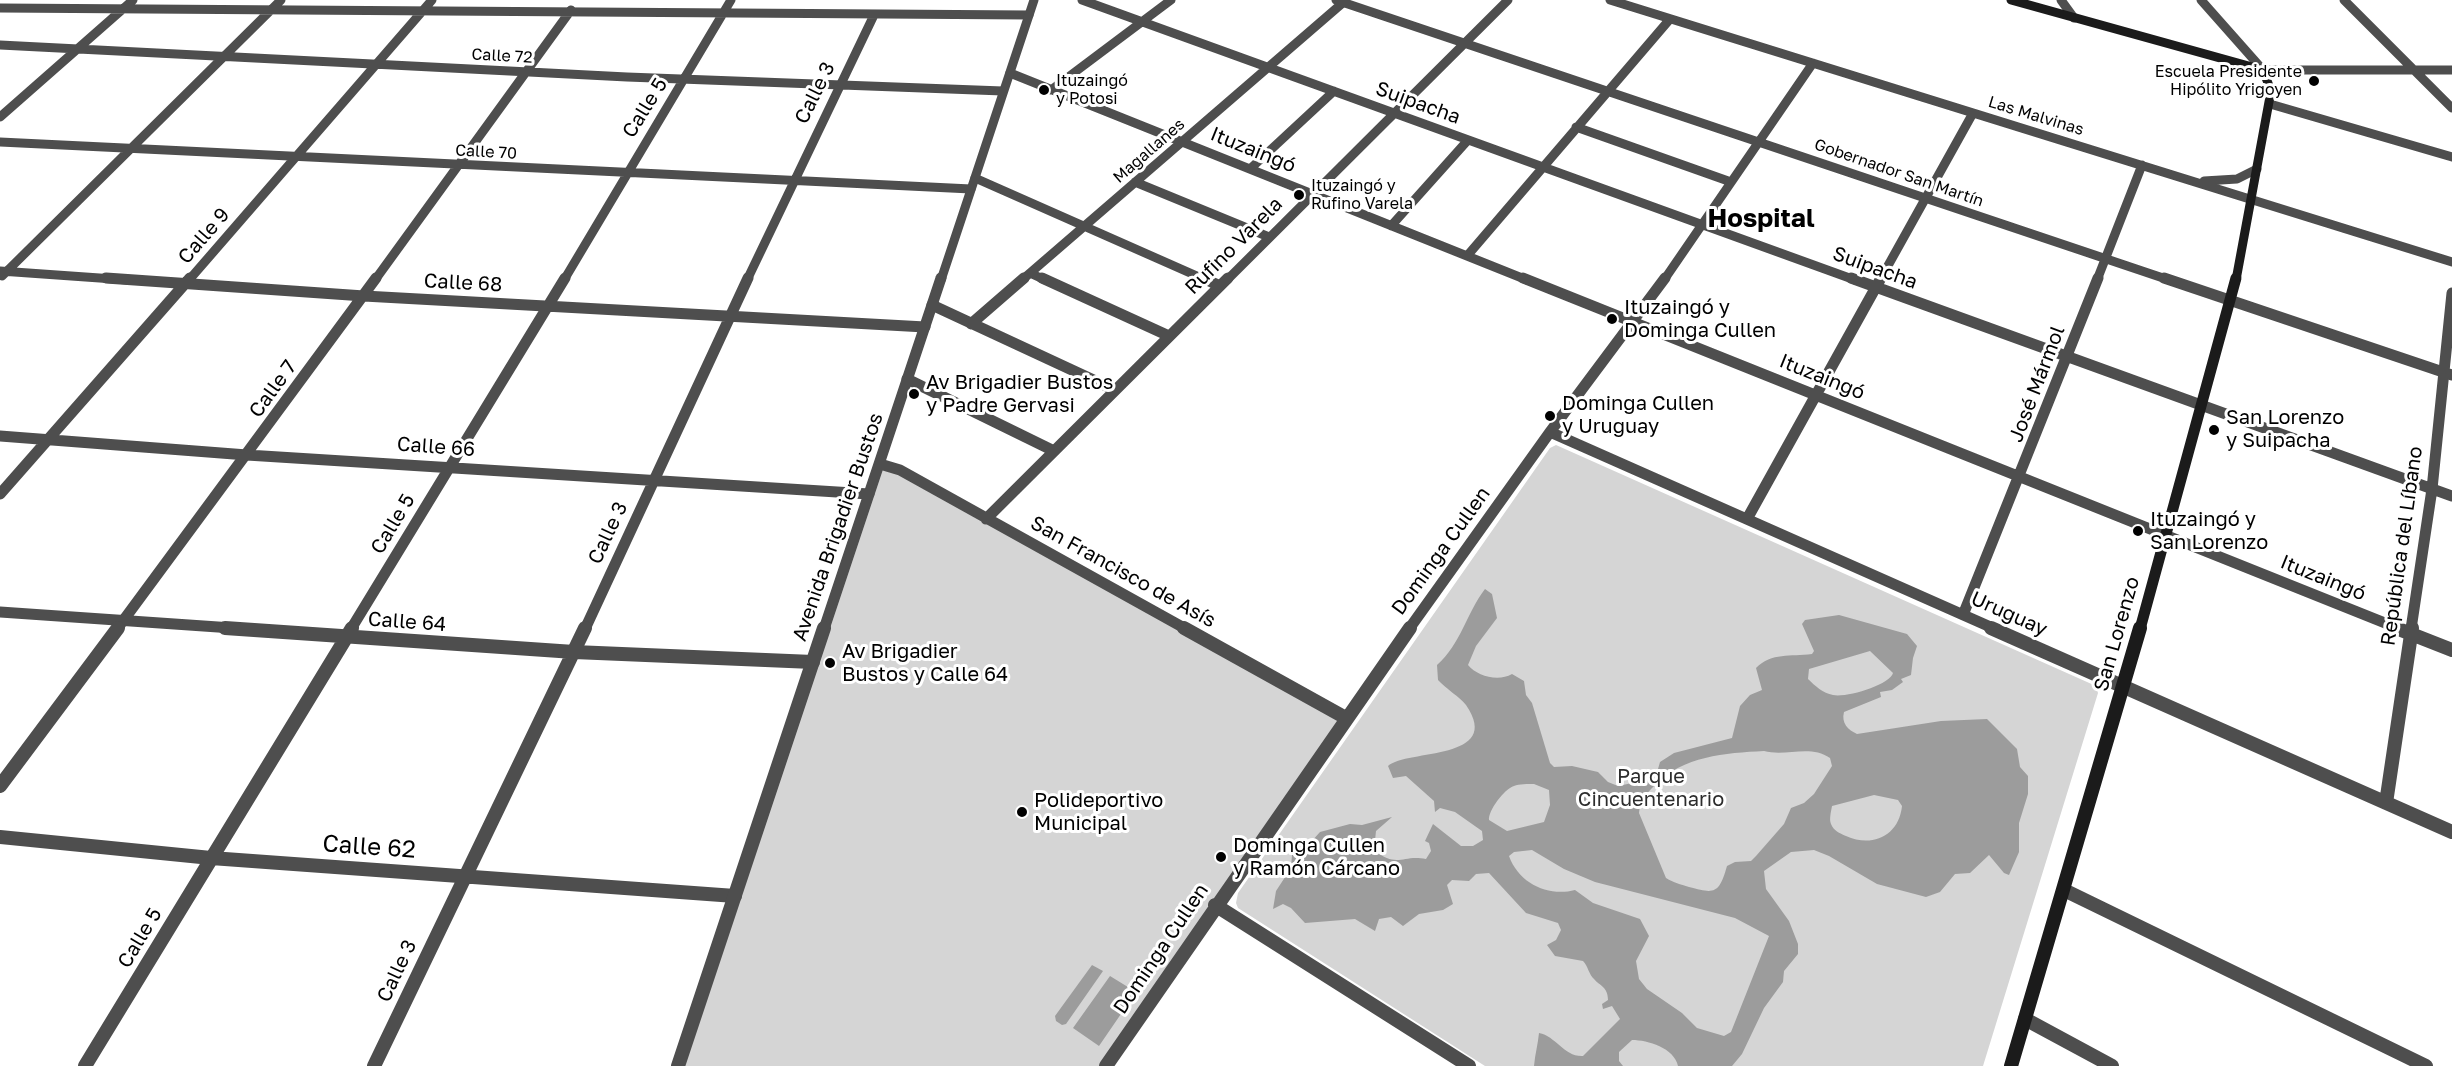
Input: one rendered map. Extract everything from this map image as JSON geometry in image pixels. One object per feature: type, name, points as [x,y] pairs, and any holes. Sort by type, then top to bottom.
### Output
[{"type":"main road","points":[[2011,0],[2263,70]]},
{"type":"main road","name":"San Lorenzo","points":[[2011,1066],[2124,686],[2232,301],[2270,104],[2269,84],[2263,70]]},
{"type":"street","points":[[0,117],[133,0]]},
{"type":"street","points":[[2,274],[131,150],[281,0]]},
{"type":"street","name":"Calle 9","points":[[0,494],[379,64],[432,0]]},
{"type":"street","name":"Calle 5","points":[[85,1066],[686,80],[731,0]]},
{"type":"street","name":"Avenida Brigadier Bustos","points":[[678,1066],[1034,0]]},
{"type":"street","name":"Suipacha","points":[[1082,0],[2452,496]]},
{"type":"street","points":[[1051,90],[1171,0]]},
{"type":"street","name":"Rufino Varela","points":[[986,519],[1508,0]]},
{"type":"street","name":"Las Malvinas","points":[[1610,0],[2452,262]]},
{"type":"street","points":[[2061,0],[2074,18]]},
{"type":"street","points":[[2201,0],[2263,70],[2452,70]]},
{"type":"street","points":[[2344,0],[2452,108]]},
{"type":"street","name":"Gobernador San Martín","points":[[1342,1],[2447,373]]},
{"type":"street","name":"Magallanes","points":[[971,324],[1342,1]]},
{"type":"street","points":[[0,8],[571,10],[1029,15]]},
{"type":"street","name":"Calle 7","points":[[0,786],[364,296],[571,10]]},
{"type":"street","name":"Calle 3","points":[[374,1066],[463,877],[574,652],[792,183],[874,15]]},
{"type":"street","points":[[1467,256],[1670,18]]},
{"type":"street","name":"Calle 72","points":[[0,45],[526,73],[840,87],[1004,91]]},
{"type":"street","name":"Dominga Cullen","points":[[1106,1066],[1346,718],[1550,432],[1634,323],[1813,63]]},
{"type":"street","name":"Ituzaingó","points":[[1010,73],[2452,650]]},
{"type":"street","points":[[1250,169],[1334,91]]},
{"type":"street","points":[[2270,104],[2452,157]]},
{"type":"street","points":[[1748,519],[1928,199],[1973,113]]},
{"type":"street","points":[[1576,127],[1731,182]]},
{"type":"street","points":[[1391,226],[1468,140]]},
{"type":"street","name":"Calle 70","points":[[0,142],[792,183],[971,189]]},
{"type":"street","name":"José Mármol","points":[[1963,615],[2020,478],[2142,165]]},
{"type":"street","points":[[2189,180],[2237,179],[2257,169]]},
{"type":"street","points":[[975,178],[1220,286]]},
{"type":"street","points":[[1135,182],[1269,237]]},
{"type":"street","points":[[1030,273],[1169,336]]},
{"type":"street","name":"Calle 68","points":[[2,274],[925,327]]},
{"type":"street","name":"República del Líbano","points":[[2386,803],[2409,633],[2432,489],[2447,373],[2452,293]]},
{"type":"street","points":[[932,305],[1115,390]]},
{"type":"street","points":[[907,379],[1054,451]]},
{"type":"street","name":"Uruguay","points":[[1550,432],[2452,832]]},
{"type":"street","name":"Calle 66","points":[[0,436],[247,455],[869,494]]},
{"type":"street","name":"San Francisco de Asís","points":[[880,464],[900,471],[1346,718]]},
{"type":"street","name":"Calle 64","points":[[0,612],[574,652],[813,662]]},
{"type":"street","name":"Calle 62","points":[[0,837],[211,858],[735,896]]},
{"type":"street","points":[[2064,890],[2426,1066]]},
{"type":"street","points":[[1215,905],[1469,1066]]},
{"type":"street","points":[[2025,1019],[2112,1066]]},
{"type":"green space","name":"Parque Cincuentenario","points":[[1556,445],[2096,686],[2098,693],[1983,1066],[1485,1066],[1238,908],[1236,903],[1238,893],[1550,448]]},
{"type":"green space","name":"Polideportivo Municipal","points":[[880,464],[1346,718],[1106,1066],[678,1066]]},
{"type":"shaded area","points":[[1485,589],[1492,594],[1497,618],[1476,646],[1468,665],[1488,677],[1500,678],[1512,674],[1524,681],[1526,695],[1532,703],[1550,763],[1554,767],[1572,766],[1598,772],[1608,782],[1618,786],[1637,782],[1658,769],[1660,762],[1674,753],[1732,738],[1740,706],[1750,695],[1762,690],[1756,668],[1768,659],[1812,654],[1814,651],[1802,624],[1805,620],[1839,615],[1907,634],[1917,646],[1911,675],[1901,679],[1903,682],[1892,690],[1880,692],[1881,697],[1844,712],[1844,723],[1857,734],[1941,721],[1987,719],[2017,749],[2020,767],[2028,776],[2028,794],[2019,823],[2019,852],[2009,875],[2004,873],[1989,855],[1970,873],[1955,874],[1940,892],[1926,897],[1877,884],[1829,856],[1814,850],[1791,852],[1764,871],[1766,889],[1789,921],[1798,944],[1798,954],[1784,971],[1783,982],[1764,1008],[1742,1054],[1732,1066],[1678,1066],[1671,1054],[1660,1046],[1632,1040],[1619,1052],[1619,1061],[1623,1066],[1534,1066],[1539,1033],[1570,1053],[1583,1056],[1620,1019],[1612,1006],[1603,1009],[1602,1004],[1608,1000],[1607,992],[1592,977],[1583,961],[1555,956],[1547,945],[1556,940],[1561,930],[1558,923],[1526,913],[1489,873],[1476,874],[1469,881],[1452,880],[1447,885],[1453,904],[1443,910],[1419,914],[1403,926],[1391,917],[1379,919],[1375,931],[1355,919],[1305,923],[1291,908],[1283,904],[1273,909],[1276,891],[1291,868],[1292,855],[1299,846],[1311,842],[1320,832],[1392,817],[1376,831],[1374,850],[1382,856],[1395,860],[1426,859],[1431,851],[1429,843],[1425,841],[1433,824],[1461,846],[1473,846],[1483,840],[1482,831],[1455,812],[1440,808],[1435,812],[1434,801],[1406,776],[1393,778],[1388,766],[1398,761],[1448,750],[1463,744],[1473,736],[1474,723],[1466,705],[1438,680],[1437,665],[1452,648]],"holes":[[[1870,651],[1893,673],[1884,682],[1857,693],[1833,695],[1819,689],[1808,679],[1809,669]],[[1814,752],[1830,758],[1832,766],[1814,794],[1804,803],[1791,808],[1784,824],[1751,861],[1735,862],[1727,866],[1715,890],[1705,891],[1669,880],[1666,878],[1639,813],[1642,801],[1655,785],[1678,768],[1705,758],[1734,753]],[[1534,784],[1549,790],[1550,805],[1544,822],[1507,831],[1489,820],[1489,816],[1501,796],[1516,785]],[[1874,795],[1898,800],[1902,806],[1896,825],[1890,832],[1883,837],[1865,841],[1846,836],[1835,830],[1830,822],[1832,806]],[[1532,850],[1564,869],[1595,882],[1735,918],[1769,936],[1731,1032],[1724,1036],[1697,1028],[1682,1013],[1647,989],[1639,979],[1636,961],[1649,936],[1640,919],[1593,903],[1575,890],[1555,892],[1536,886],[1520,874],[1509,856],[1514,852]]]},
{"type":"shaded area","points":[[1092,965],[1103,971],[1066,1024],[1062,1025],[1056,1021],[1055,1016]]},
{"type":"shaded area","points":[[1110,976],[1136,992],[1099,1046],[1073,1028]]},
{"type":"place","name":"Escuela Presidente Hipólito Yrigoyen","points":[[2314,81]]},
{"type":"place","name":"Ituzaingó y Potosi","points":[[1044,90]]},
{"type":"place","name":"Ituzaingó y Rufino Varela","points":[[1299,195]]},
{"type":"place","name":"Ituzaingó y Dominga Cullen","points":[[1612,319]]},
{"type":"place","name":"Av Brigadier Bustos y Padre Gervasi","points":[[914,394]]},
{"type":"place","name":"Dominga Cullen y Uruguay","points":[[1550,416]]},
{"type":"place","name":"San Lorenzo y Suipacha","points":[[2214,430]]},
{"type":"place","name":"Ituzaingó y San Lorenzo","points":[[2138,531]]},
{"type":"place","name":"Av Brigadier Bustos y Calle 64","points":[[830,663]]},
{"type":"place","name":"Polideportivo Municipal","points":[[1022,812]]},
{"type":"place","name":"Dominga Cullen y Ramón Cárcano","points":[[1221,857]]},
{"type":"district","name":"Hospital","points":[[1761,219]]}]
